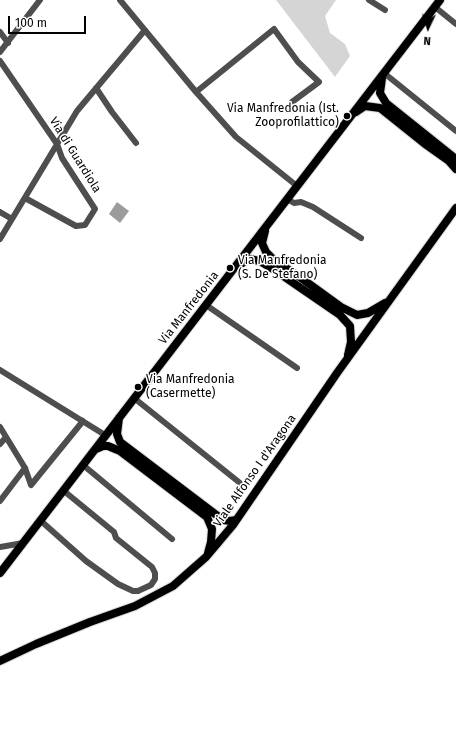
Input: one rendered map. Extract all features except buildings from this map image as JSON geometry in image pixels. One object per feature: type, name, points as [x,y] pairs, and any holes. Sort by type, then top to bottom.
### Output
[{"type":"main road","name":"Via Manfredonia","points":[[0,573],[440,0]]},
{"type":"main road","points":[[384,73],[380,93],[386,103],[456,159]]},
{"type":"main road","points":[[353,113],[365,106],[380,108],[449,161],[456,169]]},
{"type":"main road","name":"Viale Alfonso I d'Aragona","points":[[0,661],[83,624],[135,606],[173,586],[206,557],[236,520],[347,360],[456,208]]},
{"type":"main road","points":[[269,223],[262,243],[266,252],[274,260],[341,307],[357,315],[368,313],[390,300]]},
{"type":"main road","points":[[235,267],[249,260],[260,261],[273,268],[340,314],[350,326],[351,342],[347,360]]},
{"type":"main road","points":[[120,418],[117,434],[120,442],[215,514],[224,520],[236,520]]},
{"type":"main road","points":[[95,449],[108,446],[120,451],[207,517],[212,529],[211,542],[206,557]]},
{"type":"street","points":[[0,52],[40,0]]},
{"type":"street","points":[[120,0],[196,92],[239,139],[297,186]]},
{"type":"street","points":[[369,0],[385,10]]},
{"type":"street","points":[[435,7],[456,24]]},
{"type":"street","points":[[196,92],[274,29],[298,62],[319,82],[292,102]]},
{"type":"street","points":[[0,239],[78,111],[145,30]]},
{"type":"street","points":[[0,32],[8,43]]},
{"type":"street","name":"Via di Guardiola","points":[[0,61],[57,144],[62,158],[95,208],[85,225],[76,226],[25,198]]},
{"type":"street","points":[[384,73],[456,131]]},
{"type":"street","points":[[96,88],[136,143]]},
{"type":"street","points":[[287,200],[294,204],[301,202],[313,207],[361,238]]},
{"type":"street","points":[[0,212],[12,219]]},
{"type":"street","points":[[206,305],[297,368]]},
{"type":"street","points":[[0,370],[106,435]]},
{"type":"street","points":[[134,398],[240,484]]},
{"type":"street","points":[[0,427],[25,468],[31,485],[83,421]]},
{"type":"street","points":[[0,444],[6,437]]},
{"type":"street","points":[[84,465],[172,539]]},
{"type":"street","points":[[0,501],[25,468]]},
{"type":"street","points":[[41,520],[86,561],[118,584],[133,591],[138,591],[151,585],[155,580],[155,573],[152,567],[116,538],[114,532],[64,491]]},
{"type":"street","points":[[0,547],[23,543]]},
{"type":"shaded area","points":[[276,0],[336,0],[325,16],[330,33],[345,44],[350,56],[335,77]]},
{"type":"shaded area","points":[[117,202],[129,211],[120,223],[109,214]]},
{"type":"place","name":"Via Manfredonia (Ist. Zooprofilattico)","points":[[347,116]]},
{"type":"place","name":"Via Manfredonia (S. De Stefano)","points":[[230,268]]},
{"type":"place","name":"Via Manfredonia (Casermette)","points":[[138,387]]}]
